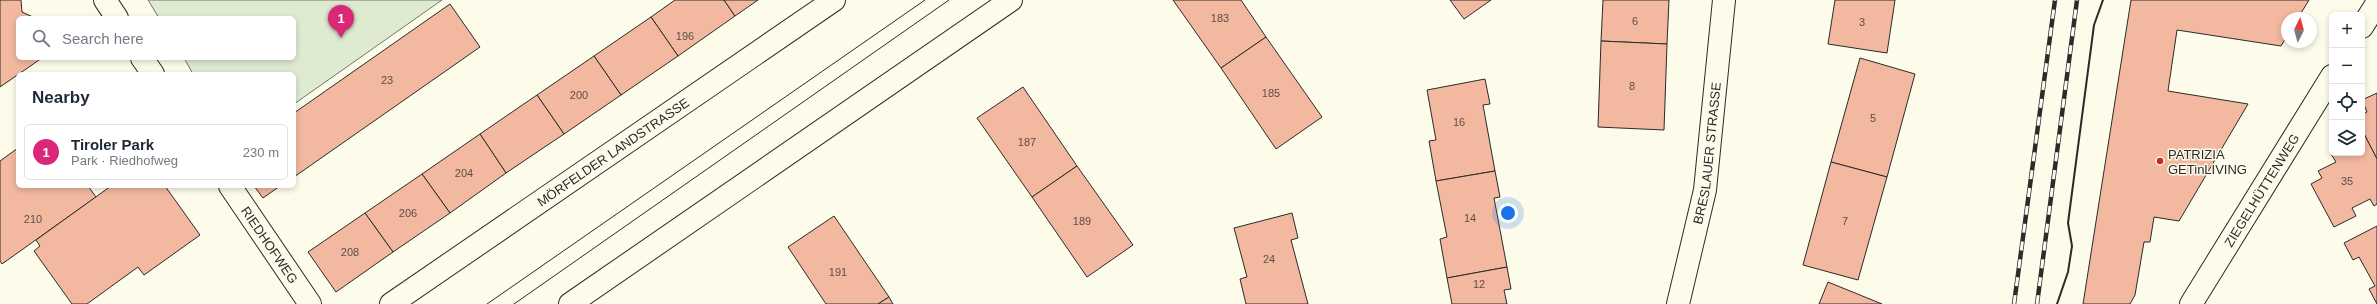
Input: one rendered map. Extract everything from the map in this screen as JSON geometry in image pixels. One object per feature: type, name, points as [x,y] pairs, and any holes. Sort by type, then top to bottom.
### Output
[{"type":"main road","points":[[105,0],[116,16]]},
{"type":"main road","name":"MÖRFELDER LANDSTRASSE","points":[[391,304],[834,0]]},
{"type":"main road","points":[[570,304],[1012,0]]},
{"type":"main road","name":"BRESLAUER STRASSE","points":[[1678,304],[1705,190],[1724,0]]},
{"type":"main road","points":[[2365,22],[2377,2]]},
{"type":"main road","points":[[143,60],[152,72]]},
{"type":"main road","name":"ZIEGELHÜTTENWEG","points":[[2196,300],[2329,81]]},
{"type":"main road","name":"RIEDHOFWEG","points":[[231,188],[310,304]]},
{"type":"green space","points":[[148,0],[442,0],[296,103],[296,72],[192,72],[185,60],[296,60],[296,16],[158,16]]},
{"type":"building","points":[[0,0],[21,0],[22,12],[31,16],[16,16],[16,60],[39,60],[22,72],[16,72],[16,76],[0,87]]},
{"type":"building","points":[[675,0],[724,0],[735,16],[678,56],[651,17]]},
{"type":"building","points":[[724,0],[758,0],[735,16]]},
{"type":"building","points":[[1173,0],[1241,0],[1266,37],[1221,68]]},
{"type":"building","points":[[1450,0],[1491,0],[1464,19]]},
{"type":"building","points":[[1603,0],[1669,0],[1667,44],[1601,41]]},
{"type":"building","points":[[1835,0],[1895,0],[1887,53],[1828,44]]},
{"type":"building","name":"PATRIZIA GETinLIVING","points":[[2131,0],[2309,0],[2302,12],[2281,12],[2281,46],[2177,30],[2168,91],[2248,104],[2179,221],[2154,217],[2150,242],[2144,242],[2135,295],[2130,304],[2083,304]]},
{"type":"building","points":[[450,4],[480,47],[296,176],[296,112]]},
{"type":"building","points":[[651,17],[678,56],[621,95],[594,56]]},
{"type":"building","points":[[1266,37],[1322,117],[1276,149],[1221,68]]},
{"type":"building","points":[[1601,41],[1667,44],[1664,130],[1598,127]]},
{"type":"building","points":[[594,56],[621,95],[564,134],[537,95]]},
{"type":"building","points":[[1860,58],[1915,74],[1887,177],[1831,162]]},
{"type":"building","points":[[1485,79],[1490,104],[1483,105],[1495,171],[1436,181],[1429,141],[1436,140],[1427,90]]},
{"type":"building","points":[[1023,87],[1077,166],[1032,197],[977,118]]},
{"type":"building","points":[[2377,93],[2377,159],[2365,136],[2365,113],[2367,112],[2365,107],[2365,99]]},
{"type":"building","points":[[537,95],[564,134],[506,173],[480,134]]},
{"type":"building","points":[[480,134],[506,173],[450,213],[422,174]]},
{"type":"building","points":[[2365,136],[2377,159],[2377,204],[2374,206],[2370,199],[2352,208],[2356,216],[2334,227],[2311,184],[2322,178],[2318,171],[2336,162],[2332,156],[2365,156]]},
{"type":"building","points":[[16,149],[16,188],[89,188],[96,197],[2,264],[0,261],[0,161]]},
{"type":"building","points":[[1831,162],[1887,177],[1858,280],[1803,265]]},
{"type":"building","points":[[1077,166],[1133,245],[1087,277],[1032,197]]},
{"type":"building","points":[[1495,171],[1500,197],[1494,198],[1507,267],[1447,278],[1440,239],[1447,237],[1436,181]]},
{"type":"building","points":[[422,174],[450,213],[393,252],[365,213]]},
{"type":"building","points":[[108,188],[166,188],[200,235],[144,275],[138,267],[87,304],[72,304],[34,251],[40,246],[36,240]]},
{"type":"building","points":[[256,188],[277,188],[263,198]]},
{"type":"building","points":[[365,213],[393,252],[336,292],[308,252]]},
{"type":"building","points":[[1292,213],[1298,238],[1291,240],[1308,304],[1246,304],[1240,279],[1247,277],[1234,228]]},
{"type":"building","points":[[834,216],[889,297],[878,304],[826,304],[788,247]]},
{"type":"building","points":[[2377,226],[2377,304],[2369,289],[2375,286],[2359,257],[2353,260],[2344,243]]},
{"type":"building","points":[[1507,267],[1511,289],[1504,290],[1507,304],[1452,304],[1447,278]]},
{"type":"building","points":[[1828,282],[1882,304],[1819,304]]},
{"type":"building","points":[[889,297],[893,304],[878,304]]},
{"type":"tram line","points":[[487,304],[925,0]]},
{"type":"tram line","points":[[514,304],[949,0]]},
{"type":"railway","points":[[2014,304],[2055,0]]},
{"type":"railway","points":[[2037,304],[2077,0]]},
{"type":"wall","points":[[2057,304],[2068,272],[2072,246],[2068,223],[2094,25],[2103,0]]},
{"type":"place","name":"Tiroler Park","points":[[341,38]]},
{"type":"place","name":"PATRIZIA GETinLIVING","points":[[2160,161]]}]
